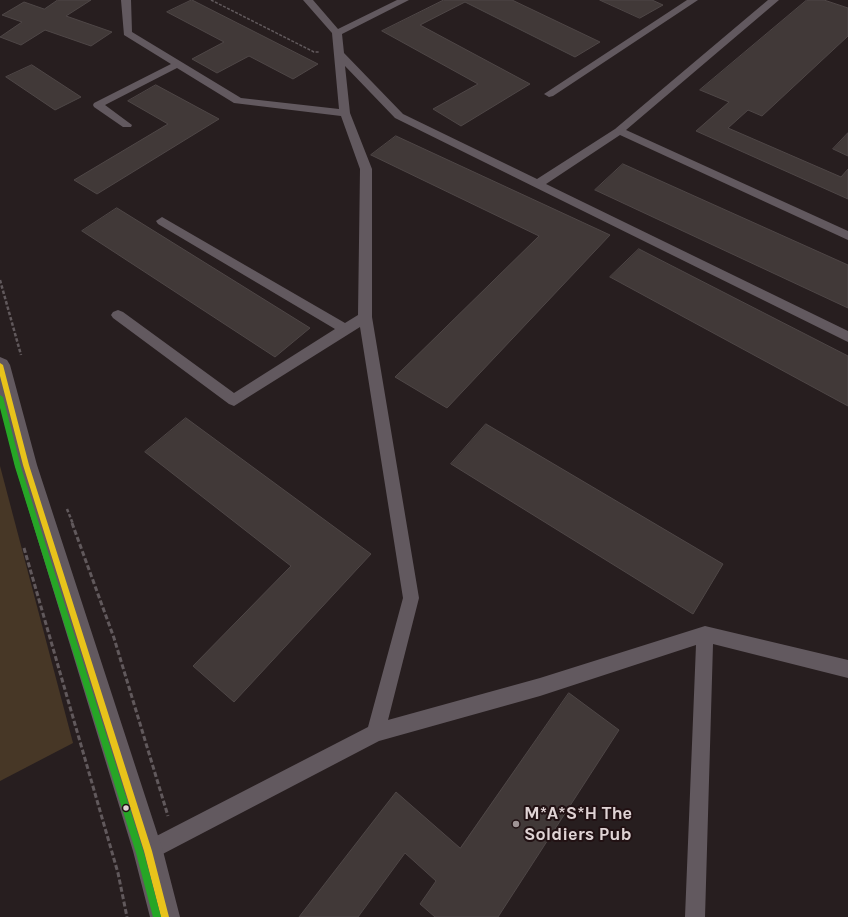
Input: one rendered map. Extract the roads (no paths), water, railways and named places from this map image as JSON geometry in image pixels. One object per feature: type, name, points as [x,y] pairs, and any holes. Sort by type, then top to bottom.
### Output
[{"type":"street","points":[[10,361],[26,465],[148,851],[165,917]]},
{"type":"lane","points":[[137,0],[126,3],[127,33],[238,101],[345,113]]},
{"type":"lane","points":[[308,0],[337,33],[345,113],[366,169],[365,317],[411,598],[376,733]]},
{"type":"lane","points":[[337,33],[404,0]]},
{"type":"lane","points":[[549,94],[694,0]]},
{"type":"lane","points":[[538,184],[619,131],[774,0]]},
{"type":"lane","points":[[339,54],[399,116],[848,337]]},
{"type":"lane","points":[[126,125],[98,105],[178,64]]},
{"type":"lane","points":[[619,131],[848,236]]},
{"type":"lane","points":[[162,220],[345,329]]},
{"type":"lane","points":[[118,315],[234,400],[365,317]]},
{"type":"lane","points":[[695,917],[705,634]]},
{"type":"lane","points":[[148,851],[376,733],[540,686],[705,634],[848,669]]},
{"type":"place","name":"M*A*S*H The Soldiers Pub","points":[[516,824]]}]
